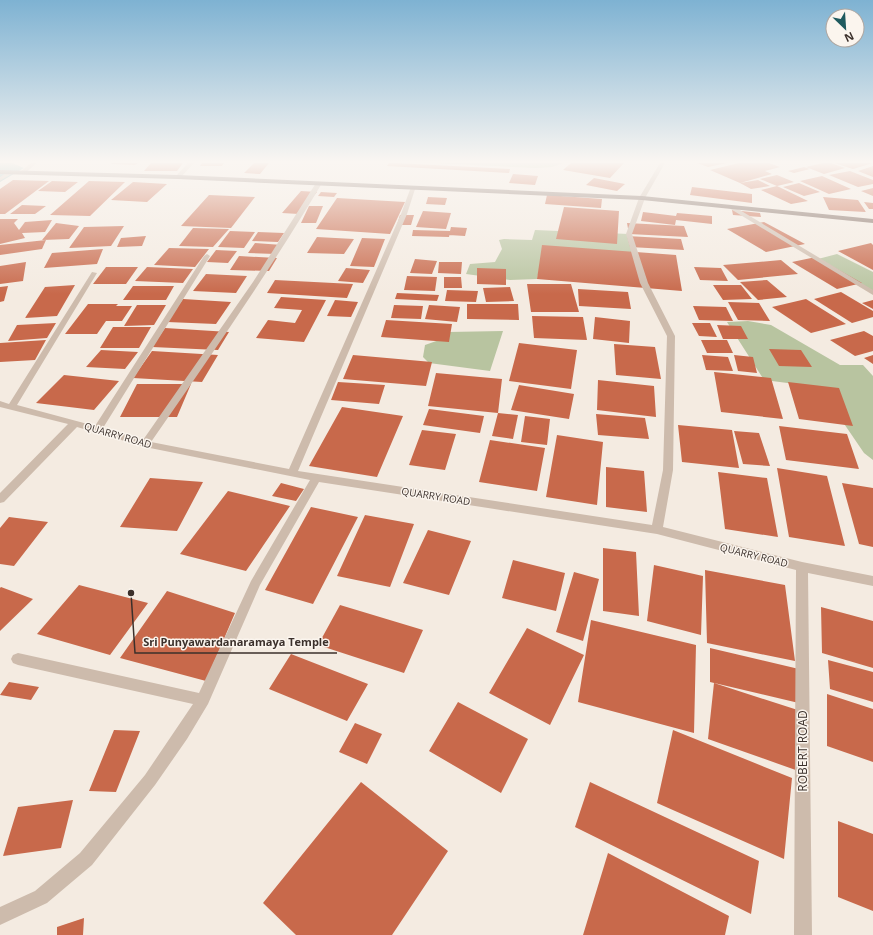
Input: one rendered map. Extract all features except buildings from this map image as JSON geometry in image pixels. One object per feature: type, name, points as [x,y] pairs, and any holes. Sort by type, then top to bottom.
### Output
[{"type":"main road","points":[[727,207],[873,221]]},
{"type":"street","points":[[144,444],[241,306],[305,207]]},
{"type":"street","points":[[292,473],[407,207]]},
{"type":"street","points":[[639,207],[629,236],[644,283],[671,336],[668,470],[656,530]]},
{"type":"street","points":[[731,207],[873,293]]},
{"type":"street","points":[[98,429],[207,256]]},
{"type":"street","points":[[12,406],[94,273]]},
{"type":"street","name":"QUARRY ROAD","points":[[0,404],[98,429],[144,444],[316,478],[656,530],[802,567],[873,581]]},
{"type":"street","points":[[0,499],[75,423]]},
{"type":"street","points":[[0,916],[40,897],[86,859],[150,780],[182,734],[203,700],[255,584],[316,478]]},
{"type":"street","name":"ROBERT ROAD","points":[[802,567],[803,935]]},
{"type":"street","points":[[18,660],[203,700]]},
{"type":"green space","points":[[535,230],[629,234],[636,258],[543,252],[537,279],[510,280],[466,274],[470,264],[495,262],[502,249],[499,240],[532,240]]},
{"type":"green space","points":[[837,254],[873,272],[873,293],[818,259]]},
{"type":"green space","points":[[748,321],[771,325],[840,365],[863,365],[873,376],[873,460],[864,453],[819,387],[764,380],[727,322]]},
{"type":"green space","points":[[503,331],[490,371],[429,363],[423,357],[425,345],[442,339],[448,332]]},
{"type":"place","name":"Sri Punyawardanaramaya Temple","points":[[131,593]]}]
